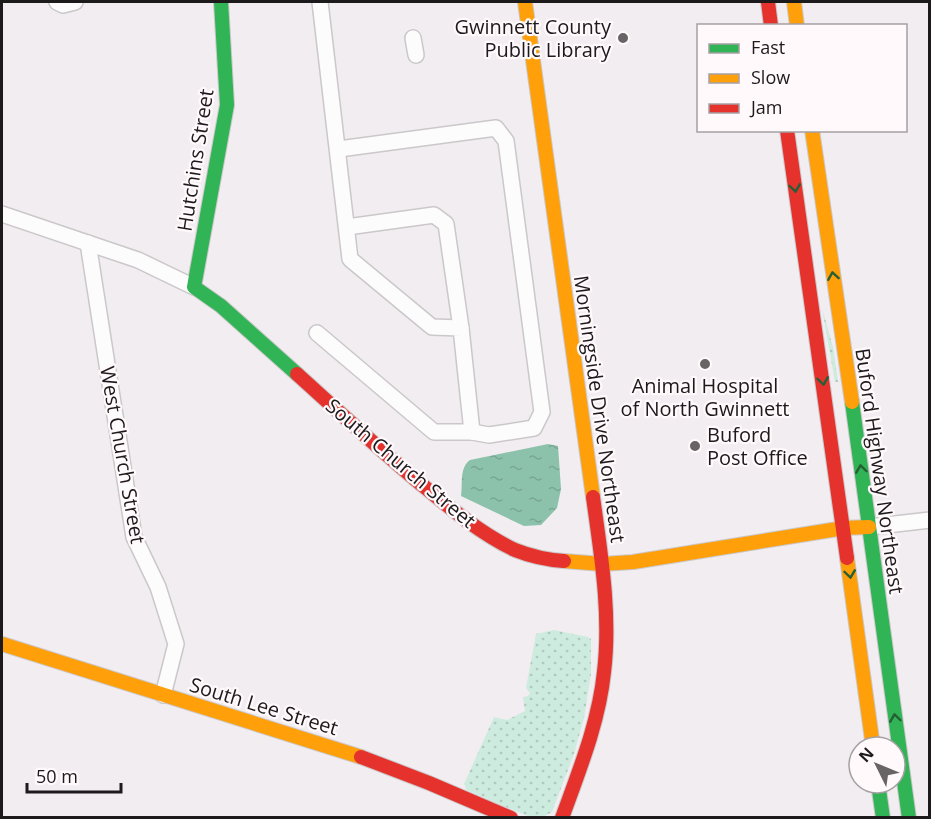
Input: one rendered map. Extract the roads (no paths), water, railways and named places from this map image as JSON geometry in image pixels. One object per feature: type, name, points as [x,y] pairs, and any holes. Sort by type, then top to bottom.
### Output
[{"type":"street","points":[[57,2],[63,5],[75,2]]},
{"type":"street","name":"Hutchins Street","points":[[194,287],[227,105],[221,2]]},
{"type":"street","points":[[320,2],[351,259],[432,327],[461,328]]},
{"type":"street","name":"Morningside Drive Northeast","points":[[525,2],[602,564],[606,652],[599,707],[589,743],[562,818]]},
{"type":"street","points":[[768,2],[771,24]]},
{"type":"street","points":[[794,2],[797,24]]},
{"type":"street","points":[[413,38],[416,55]]},
{"type":"street","points":[[317,333],[434,432],[472,432],[489,435],[534,428],[542,412],[506,141],[496,128],[339,149]]},
{"type":"street","points":[[787,132],[871,735]]},
{"type":"street","name":"Buford Highway Northeast","points":[[812,132],[853,407],[909,818]]},
{"type":"street","name":"South Church Street","points":[[2,214],[138,260],[194,287],[221,306],[399,466],[447,506],[481,530],[516,550],[553,560],[602,564],[699,552],[844,528],[869,527]]},
{"type":"street","points":[[347,227],[434,215],[446,224],[461,328],[472,432]]},
{"type":"street","name":"West Church Street","points":[[88,243],[134,537],[158,587],[176,644],[163,695]]},
{"type":"street","points":[[869,527],[930,520]]},
{"type":"street","name":"South Lee Street","points":[[2,644],[285,731],[452,792],[511,818]]},
{"type":"street","points":[[880,795],[883,818]]},
{"type":"water","points":[[548,444],[558,446],[561,489],[557,508],[541,525],[524,526],[461,496],[464,467],[470,460]]},
{"type":"place","name":"Gwinnett County Public Library","points":[[623,38]]},
{"type":"place","name":"Animal Hospital of North Gwinnett","points":[[705,364]]},
{"type":"place","name":"Buford Post Office","points":[[695,446]]}]
